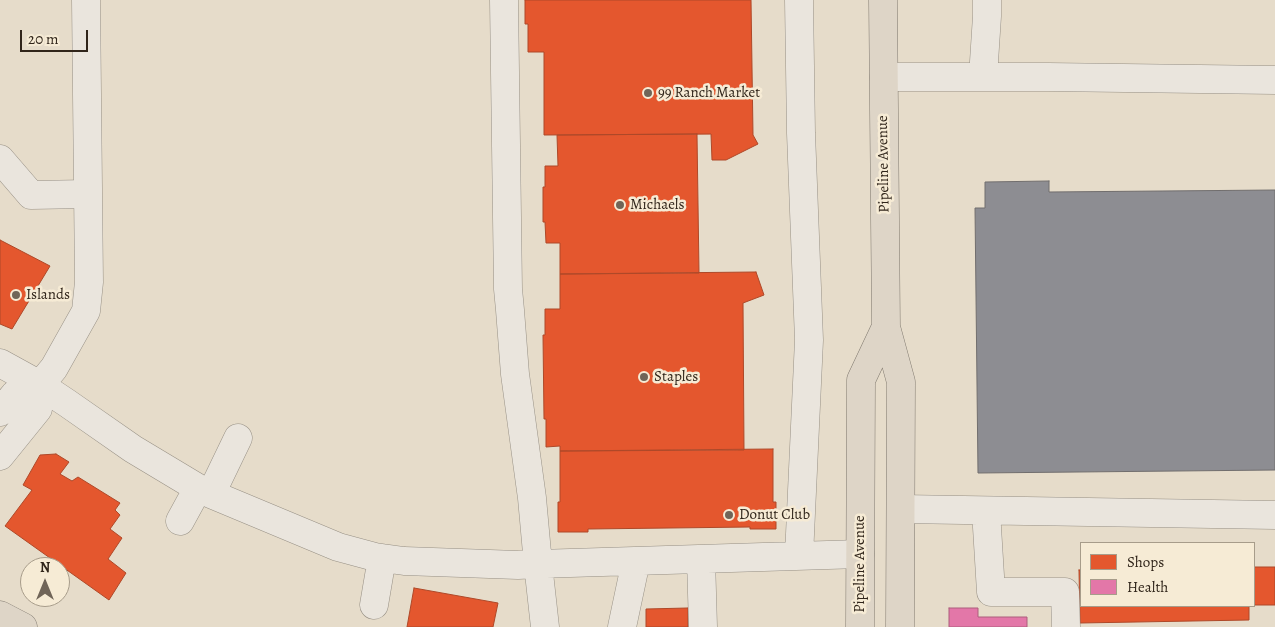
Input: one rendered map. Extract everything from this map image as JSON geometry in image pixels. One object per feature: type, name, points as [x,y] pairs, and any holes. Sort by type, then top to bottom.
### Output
[{"type":"main road","name":"Pipeline Avenue","points":[[883,0],[886,327],[901,382],[900,627]]},
{"type":"main road","name":"Pipeline Avenue","points":[[860,627],[861,380],[886,327]]},
{"type":"main road","points":[[0,615],[22,627]]},
{"type":"lane","points":[[0,412],[15,394],[40,384],[54,368],[86,311],[89,282],[86,0]]},
{"type":"lane","points":[[504,0],[508,289],[515,374],[532,498],[545,627]]},
{"type":"lane","points":[[799,0],[801,133],[809,340],[800,556]]},
{"type":"lane","points":[[983,77],[987,16],[986,0]]},
{"type":"lane","points":[[884,77],[1275,80]]},
{"type":"lane","points":[[0,159],[31,195],[87,194]]},
{"type":"lane","points":[[0,363],[40,384],[133,449],[204,491],[338,547],[382,558],[414,562],[518,565],[860,554]]},
{"type":"lane","points":[[0,456],[38,409],[40,384]]},
{"type":"lane","points":[[180,521],[204,491],[238,438]]},
{"type":"lane","points":[[901,509],[1275,515]]},
{"type":"lane","points":[[986,510],[991,592],[1065,592],[1066,627]]},
{"type":"lane","points":[[374,605],[382,558]]},
{"type":"lane","points":[[702,559],[703,627]]},
{"type":"lane","points":[[622,627],[636,560]]},
{"type":"building: Shops","name":"99 Ranch Market","points":[[525,0],[751,0],[753,135],[758,144],[726,160],[712,160],[711,134],[544,135],[544,52],[528,52],[528,24],[525,24]]},
{"type":"building: Shops","name":"Michaels","points":[[697,134],[699,273],[560,274],[560,243],[546,243],[545,222],[543,222],[545,166],[558,166],[557,135]]},
{"type":"building: Shops","name":"Islands","points":[[0,240],[50,266],[12,329],[0,324]]},
{"type":"building: Shops","name":"Staples","points":[[756,272],[764,295],[743,303],[744,450],[560,451],[560,446],[546,447],[543,335],[545,335],[545,309],[560,309],[560,274]]},
{"type":"building: Shops","points":[[773,449],[773,502],[776,502],[776,529],[750,529],[750,527],[588,529],[588,532],[558,532],[560,451]]},
{"type":"building: Shops","points":[[56,454],[69,462],[60,474],[72,481],[78,477],[120,503],[115,510],[120,515],[110,529],[122,538],[108,559],[126,573],[109,600],[70,572],[70,557],[49,557],[5,526],[32,490],[23,485],[40,455]]},
{"type":"building: Shops","points":[[1255,567],[1275,567],[1275,605],[1255,605]]},
{"type":"building: Shops","points":[[1079,570],[1080,607],[1249,607],[1249,620],[1080,623]]},
{"type":"building: Shops","points":[[414,588],[498,603],[493,627],[407,627]]},
{"type":"building: Shops","points":[[688,608],[688,627],[646,627],[646,609]]},
{"type":"building: Health","points":[[949,608],[978,608],[978,617],[1027,617],[1027,627],[949,627]]},
{"type":"building: Industry","points":[[1049,181],[1049,192],[1275,190],[1275,470],[978,473],[975,208],[985,208],[985,182]]},
{"type":"place","name":"99 Ranch Market","points":[[648,93]]},
{"type":"place","name":"Michaels","points":[[620,205]]},
{"type":"place","name":"Islands","points":[[16,295]]},
{"type":"place","name":"Staples","points":[[644,377]]},
{"type":"place","name":"Donut Club","points":[[729,515]]}]
